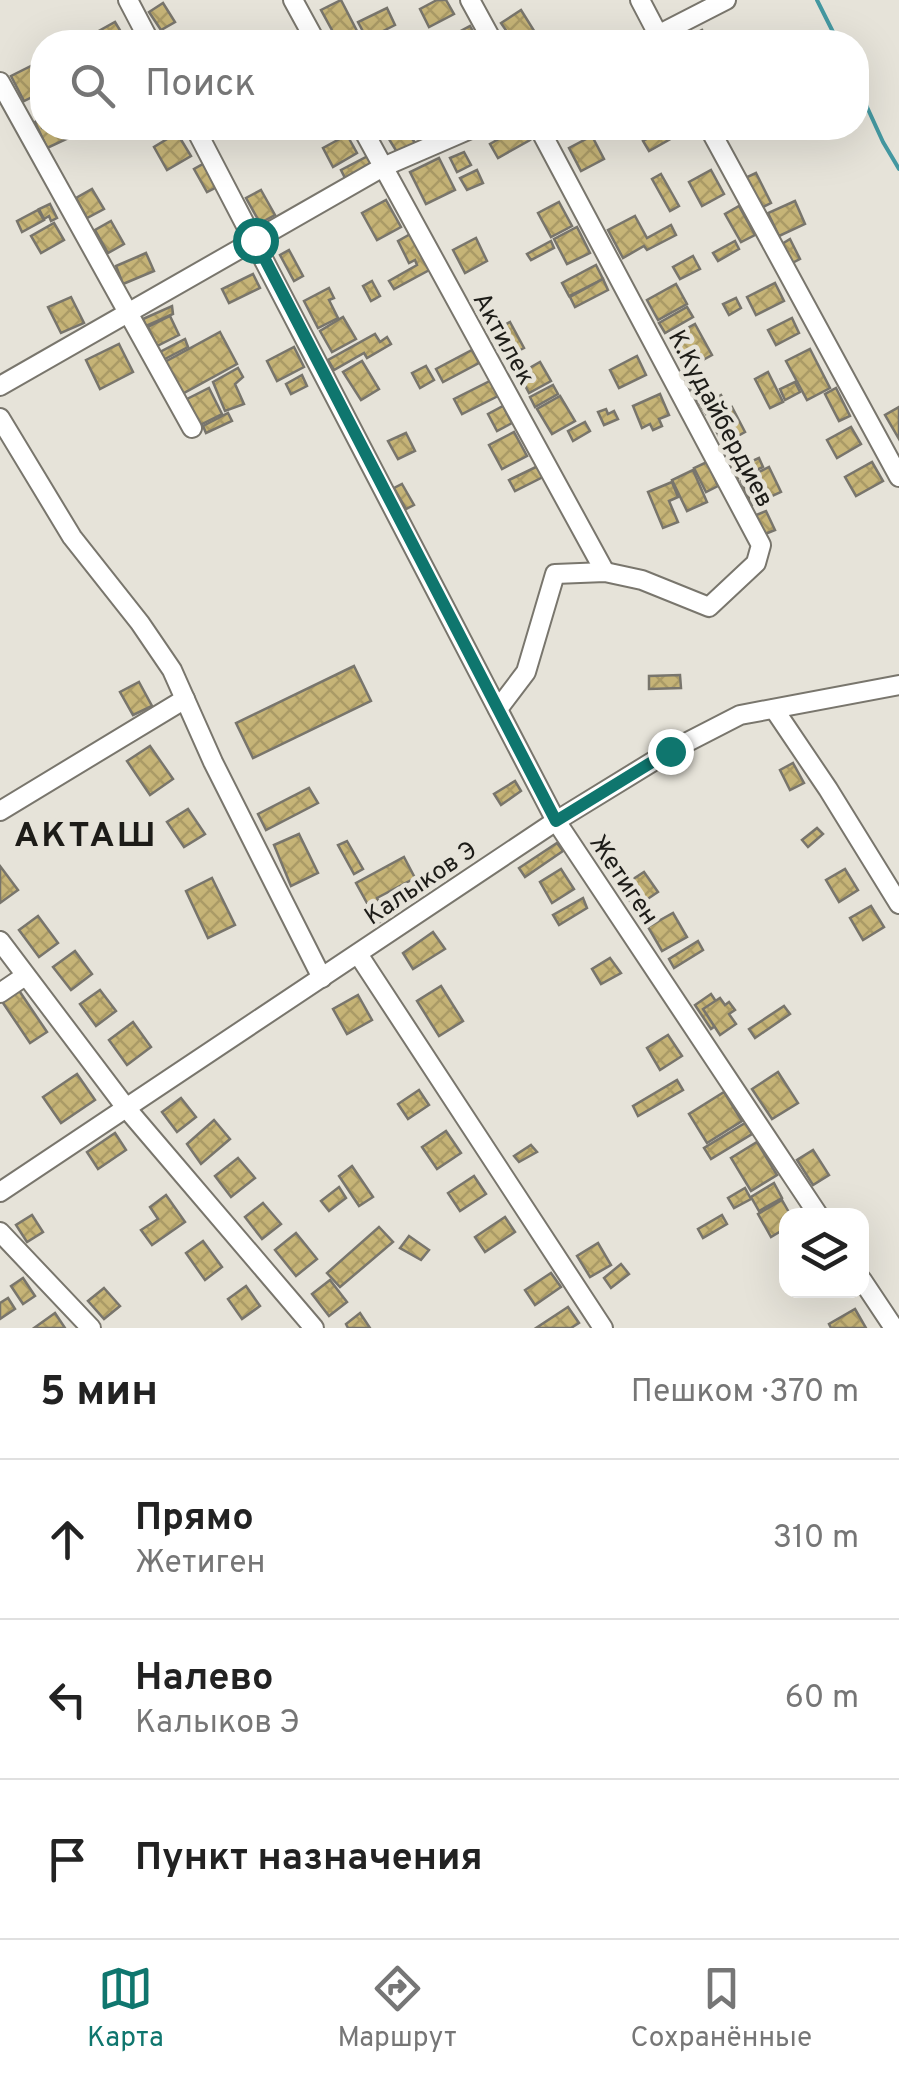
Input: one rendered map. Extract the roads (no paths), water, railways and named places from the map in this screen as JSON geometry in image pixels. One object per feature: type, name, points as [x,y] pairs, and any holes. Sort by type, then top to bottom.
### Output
[{"type":"street","points":[[128,0],[144,30]]},
{"type":"street","points":[[293,0],[309,30]]},
{"type":"street","points":[[470,0],[486,30]]},
{"type":"street","points":[[640,0],[651,30]]},
{"type":"street","points":[[673,30],[726,0]]},
{"type":"street","points":[[0,82],[30,136]]},
{"type":"street","points":[[32,140],[192,428]]},
{"type":"street","name":"Жетиген","points":[[201,140],[556,821],[814,1208]]},
{"type":"street","name":"Актилек","points":[[368,140],[605,572]]},
{"type":"street","points":[[0,386],[383,168],[447,140]]},
{"type":"street","name":"К.Кудайбердиев","points":[[498,709],[526,672],[556,574],[605,572],[642,580],[709,607],[756,563],[760,545],[545,140]]},
{"type":"street","points":[[715,140],[899,477]]},
{"type":"street","points":[[0,418],[72,537],[172,670],[213,762],[322,978]]},
{"type":"street","name":"Калыков Э","points":[[0,1192],[556,821],[688,742],[740,715],[899,685]]},
{"type":"street","points":[[0,811],[185,699]]},
{"type":"street","points":[[774,709],[899,904]]},
{"type":"street","points":[[0,941],[127,1109],[314,1328]]},
{"type":"street","points":[[358,954],[604,1328]]},
{"type":"street","points":[[0,992],[25,976]]},
{"type":"street","points":[[0,1232],[91,1328]]},
{"type":"street","points":[[869,1290],[894,1328]]},
{"type":"waterway","points":[[817,0],[832,30]]},
{"type":"waterway","points":[[869,111],[899,169]]},
{"type":"district","name":"АКТАШ","points":[[86,834]]}]
